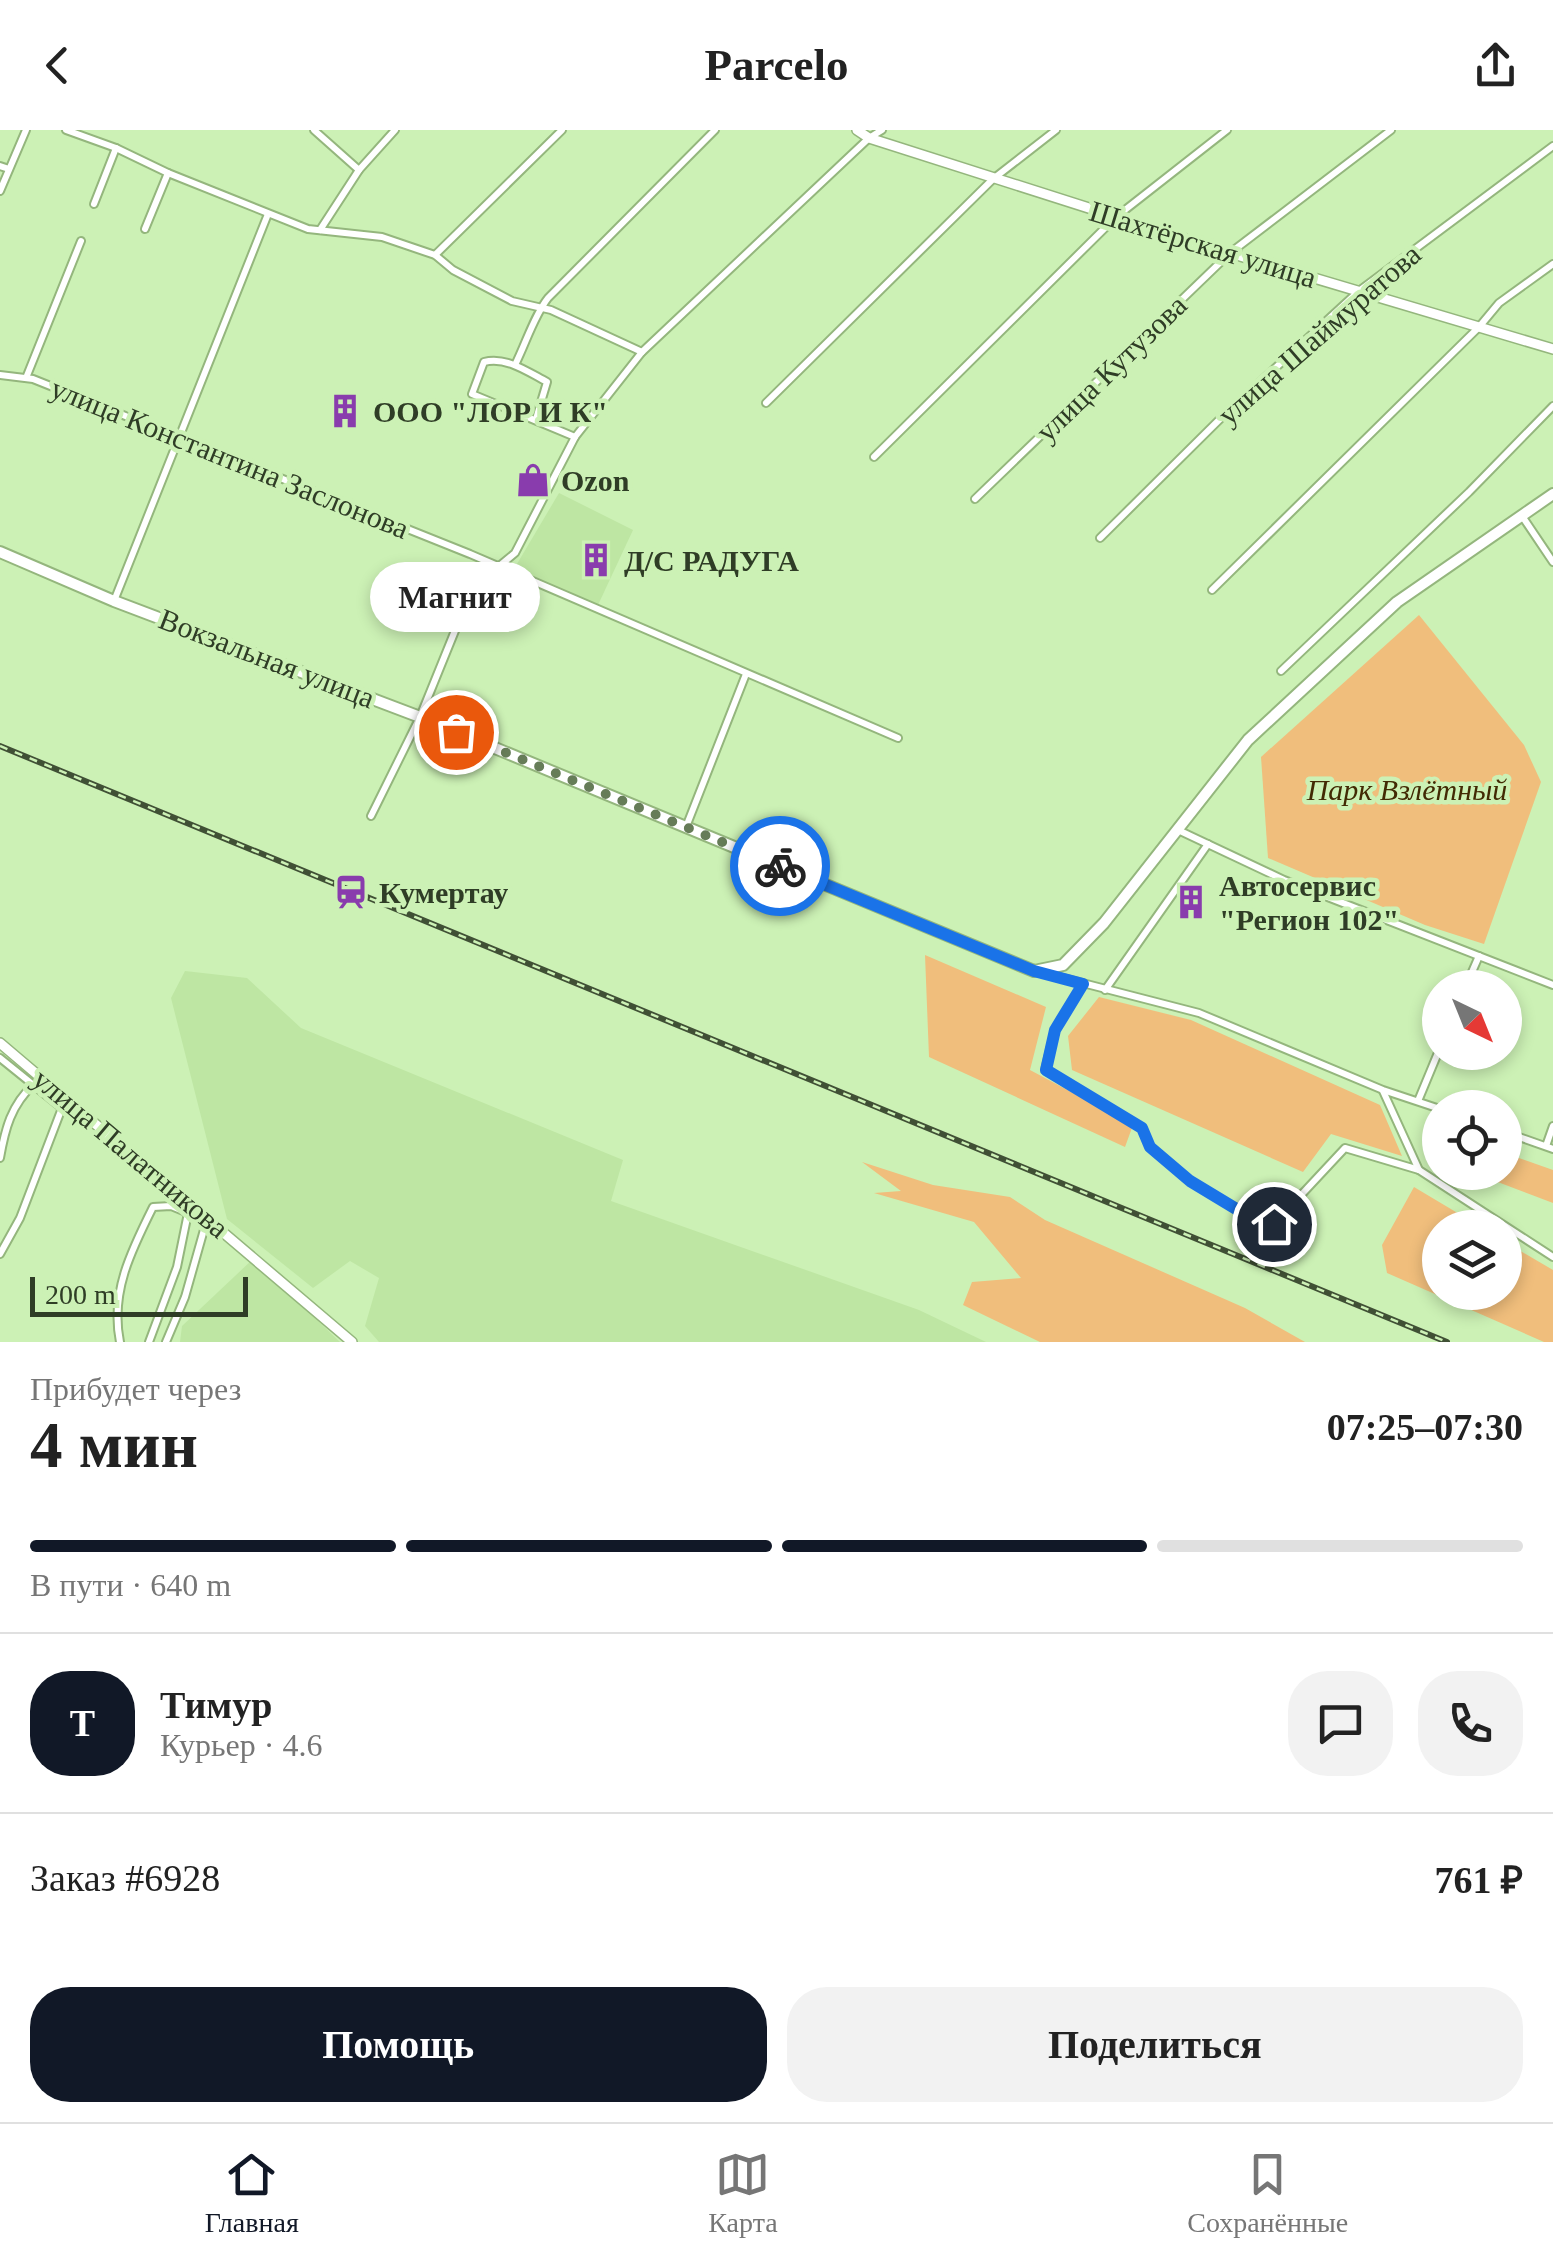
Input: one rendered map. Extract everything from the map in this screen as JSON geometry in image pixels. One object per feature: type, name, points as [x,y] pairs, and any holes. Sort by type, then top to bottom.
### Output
[{"type":"main road","points":[[1034,971],[1063,965],[1104,924],[1248,740],[1384,615],[1553,494]]},
{"type":"main road","name":"Вокзальная улица","points":[[0,552],[114,601],[420,717],[1034,971]]},
{"type":"street","points":[[0,191],[26,130]]},
{"type":"street","points":[[66,130],[308,229],[382,237],[435,256],[480,286],[551,310],[642,352]]},
{"type":"street","points":[[314,130],[359,170]]},
{"type":"street","points":[[320,230],[359,170],[395,130]]},
{"type":"street","points":[[435,256],[562,130]]},
{"type":"street","points":[[515,365],[539,309],[715,130]]},
{"type":"street","name":"Шахтёрская улица","points":[[857,130],[869,138],[992,179],[1553,349]]},
{"type":"street","points":[[371,816],[420,717],[463,611],[481,581],[515,553],[574,437],[642,352],[882,130]]},
{"type":"street","points":[[766,403],[992,179],[1056,130]]},
{"type":"street","points":[[874,456],[1116,217],[1227,130]]},
{"type":"street","name":"улица Кутузова","points":[[975,499],[1230,253],[1391,130]]},
{"type":"street","name":"улица Шаймуратова","points":[[1100,538],[1220,418],[1359,291],[1553,146]]},
{"type":"street","points":[[94,204],[116,148]]},
{"type":"street","points":[[0,166],[10,169]]},
{"type":"street","points":[[144,229],[168,173]]},
{"type":"street","points":[[114,601],[268,214]]},
{"type":"street","points":[[26,378],[81,241]]},
{"type":"street","points":[[1212,590],[1499,303],[1553,264]]},
{"type":"street","points":[[536,419],[547,382],[515,365],[484,362],[472,394],[574,437]]},
{"type":"street","name":"улица Константина Заслонова","points":[[0,375],[26,378],[497,567],[898,738]]},
{"type":"street","points":[[1281,671],[1553,406]]},
{"type":"street","points":[[1522,516],[1553,562]]},
{"type":"street","points":[[686,827],[746,674]]},
{"type":"street","points":[[1178,830],[1284,880],[1553,986]]},
{"type":"street","points":[[1105,990],[1208,844]]},
{"type":"street","points":[[1472,970],[1478,956]]},
{"type":"street","points":[[1034,971],[1199,1013],[1422,1102]]},
{"type":"street","points":[[1083,984],[1055,1030],[1046,1070],[1142,1128],[1150,1147],[1176,1170],[1238,1210],[1274,1224],[1345,1148],[1419,1170],[1553,1257]]},
{"type":"street","name":"улица Палатникова","points":[[0,1044],[189,1208],[208,1218],[352,1342]]},
{"type":"street","points":[[0,1058],[62,1108],[20,1218],[0,1254]]},
{"type":"street","points":[[1418,1101],[1431,1070]]},
{"type":"street","points":[[0,1158],[6,1124],[20,1096],[34,1084]]},
{"type":"street","points":[[1383,1090],[1419,1170]]},
{"type":"street","points":[[1522,1138],[1549,1147],[1553,1126]]},
{"type":"street","points":[[120,1342],[115,1317],[129,1256],[153,1208],[189,1208],[176,1267],[149,1342]]},
{"type":"street","points":[[166,1342],[186,1297],[208,1218]]},
{"type":"shaded area","points":[[559,493],[633,530],[598,605],[514,569]]},
{"type":"shaded area","points":[[185,971],[247,978],[301,1028],[623,1160],[611,1201],[919,1310],[986,1342],[379,1342],[365,1326],[379,1278],[350,1261],[313,1288],[227,1219],[171,998]]},
{"type":"shaded area","points":[[253,1259],[340,1342],[180,1342],[182,1326]]},
{"type":"green space","name":"Парк Взлётный","points":[[1419,615],[1524,745],[1541,782],[1484,944],[1425,925],[1268,858],[1261,757]]},
{"type":"green space","points":[[925,955],[1046,1007],[1030,1070],[1133,1125],[1125,1147],[929,1057]]},
{"type":"green space","points":[[1099,997],[1191,1020],[1380,1105],[1402,1156],[1331,1134],[1303,1172],[1072,1070],[1068,1036]]},
{"type":"green space","points":[[1522,1159],[1553,1170],[1553,1203],[1519,1190],[1522,1190]]},
{"type":"green space","points":[[862,1162],[933,1185],[1010,1197],[1045,1220],[1245,1308],[1305,1342],[1040,1342],[963,1305],[972,1282],[1021,1278],[974,1222],[874,1193],[901,1191]]},
{"type":"green space","points":[[1414,1187],[1453,1210],[1422,1210],[1422,1288],[1387,1273],[1382,1245]]},
{"type":"green space","points":[[1522,1252],[1553,1270],[1553,1342],[1544,1342],[1471,1310],[1522,1310]]},
{"type":"railway","points":[[0,746],[1447,1342]]},
{"type":"way so far","points":[[456,732],[780,866]]},
{"type":"place","name":"ООО \"ЛОР И К\"","points":[[345,411]]},
{"type":"place","name":"Ozon","points":[[533,480]]},
{"type":"place","name":"Д/С РАДУГА","points":[[596,560]]},
{"type":"place","name":"Магнит","points":[[456,732]]},
{"type":"place","name":"Кумертау","points":[[351,892]]},
{"type":"place","name":"Автосервис \"Регион 102\"","points":[[1191,902]]},
{"type":"route","points":[[780,866],[1034,971],[1083,984],[1055,1030],[1046,1070],[1142,1128],[1150,1147],[1190,1181],[1238,1210],[1274,1224]]}]
